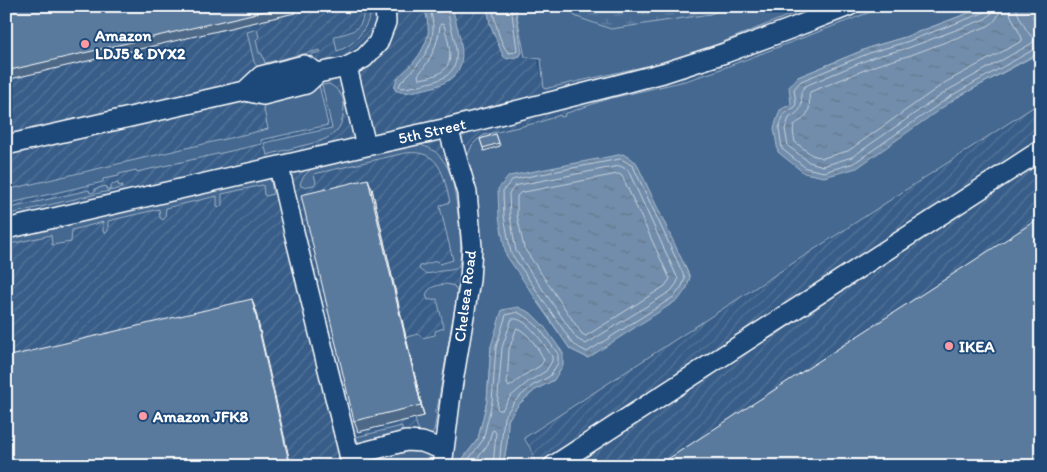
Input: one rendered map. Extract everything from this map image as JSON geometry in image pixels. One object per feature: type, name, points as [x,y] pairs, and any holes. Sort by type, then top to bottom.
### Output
[{"type":"street","points":[[6,145],[245,90],[263,94],[306,84],[318,73],[347,67],[364,58],[378,43],[386,22],[385,6]]},
{"type":"street","name":"5th Street","points":[[6,229],[448,128],[663,73],[725,53],[850,6]]},
{"type":"street","points":[[347,67],[366,146]]},
{"type":"street","name":"Chelsea Road","points":[[442,458],[470,280],[472,247],[466,193],[448,128]]},
{"type":"street","points":[[553,466],[1041,150]]},
{"type":"street","points":[[279,166],[350,461],[406,440],[422,442],[442,458]]},
{"type":"shaded area","points":[[6,6],[525,6],[543,83],[737,6],[1041,6],[1041,466],[6,466]]},
{"type":"green space","points":[[362,6],[373,6],[365,27],[351,44],[337,51],[334,36],[357,28],[362,20]]},
{"type":"green space","points":[[515,6],[563,6],[577,17],[710,14],[730,6],[812,6],[703,50],[660,63],[544,89],[541,59],[525,57]]},
{"type":"green space","points":[[563,6],[730,6],[710,14],[611,29],[577,17]]},
{"type":"green space","points":[[886,6],[987,6],[905,37],[871,47],[798,77],[956,98],[1038,54],[1041,45],[1041,102],[524,438],[533,454],[534,466],[503,466],[508,420],[518,405],[535,390],[554,380],[491,346],[487,401],[478,439],[461,461],[464,466],[452,466],[451,462],[480,249],[476,198],[468,159],[472,145],[484,135],[540,122],[560,115],[561,117],[565,116],[564,114],[607,99],[685,81]],"holes":[[[537,302],[588,358],[570,349]]]},
{"type":"green space","points":[[257,29],[259,37],[256,40],[259,53],[262,54],[265,63],[320,50],[321,52],[312,54],[312,57],[260,68],[254,62],[247,32]]},
{"type":"green space","points":[[329,84],[339,92],[344,102],[341,124],[337,130],[326,139],[267,155],[264,143],[332,128],[322,85]]},
{"type":"green space","points":[[319,85],[328,125],[261,140],[262,144],[137,172],[136,170],[103,179],[103,182],[6,204],[6,190],[268,129],[264,102],[288,92]]},
{"type":"green space","points":[[412,144],[421,145],[433,150],[445,164],[450,174],[456,198],[461,251],[458,267],[454,269],[429,274],[419,269],[420,266],[436,261],[440,264],[453,260],[440,207],[450,202],[448,192],[438,166],[426,155],[405,153],[314,174],[316,182],[314,185],[303,187],[300,185],[306,174],[316,167]]},
{"type":"green space","points":[[269,178],[273,194],[266,196],[264,195],[263,185],[222,194],[222,205],[220,207],[217,206],[217,196],[166,208],[163,220],[160,218],[159,209],[108,221],[108,231],[106,233],[103,232],[103,222],[72,230],[71,242],[52,245],[51,235],[6,245],[6,239]]},
{"type":"green space","points":[[118,183],[119,186],[123,185],[122,188],[6,215],[6,209],[89,190],[90,193],[95,192],[95,189],[106,186],[107,190],[111,189],[111,185]]},
{"type":"green space","points":[[447,284],[454,286],[457,294],[437,410],[435,410],[437,414],[434,431],[430,436],[421,432],[415,418],[424,416],[406,337],[419,334],[422,338],[435,335],[435,331],[444,328],[437,299],[428,300],[426,295],[432,288]]},
{"type":"green space","points":[[402,426],[402,432],[360,443],[356,437]]},
{"type":"green space","points":[[410,449],[426,452],[428,466],[363,466],[367,458]]},
{"type":"water","points":[[424,6],[452,6],[461,46],[462,58],[459,68],[453,77],[442,84],[413,92],[398,91],[395,90],[395,86],[398,78],[416,59],[423,49],[427,38],[428,27]]},
{"type":"water","points":[[487,6],[515,6],[522,52],[520,56],[507,59],[503,56],[490,24]]},
{"type":"water","points":[[987,6],[1027,6],[1039,28],[1041,39],[1038,53],[956,98],[857,168],[824,177],[804,173],[778,152],[774,128],[780,110],[791,104],[789,87],[798,77],[871,47],[905,37]]},
{"type":"water","points":[[623,154],[636,162],[690,277],[687,288],[679,299],[588,358],[570,349],[506,255],[499,217],[498,189],[509,176]]},
{"type":"water","points":[[518,307],[531,313],[543,325],[563,353],[563,365],[554,380],[535,390],[518,405],[508,420],[503,466],[464,466],[461,461],[478,439],[487,401],[491,346],[502,310]]},
{"type":"building","name":"Amazon LDJ5 & DYX2","points":[[6,6],[287,6],[6,71]]},
{"type":"building","points":[[496,134],[499,143],[483,148],[480,139]]},
{"type":"building","points":[[368,179],[421,405],[354,421],[301,195]]},
{"type":"building","name":"IKEA","points":[[1041,217],[1041,466],[657,466]]},
{"type":"building","name":"Amazon JFK8","points":[[252,299],[290,466],[6,466],[6,357]]},
{"type":"place","name":"Amazon LDJ5 & DYX2","points":[[85,44]]},
{"type":"place","name":"IKEA","points":[[949,346]]},
{"type":"place","name":"Amazon JFK8","points":[[143,416]]}]
